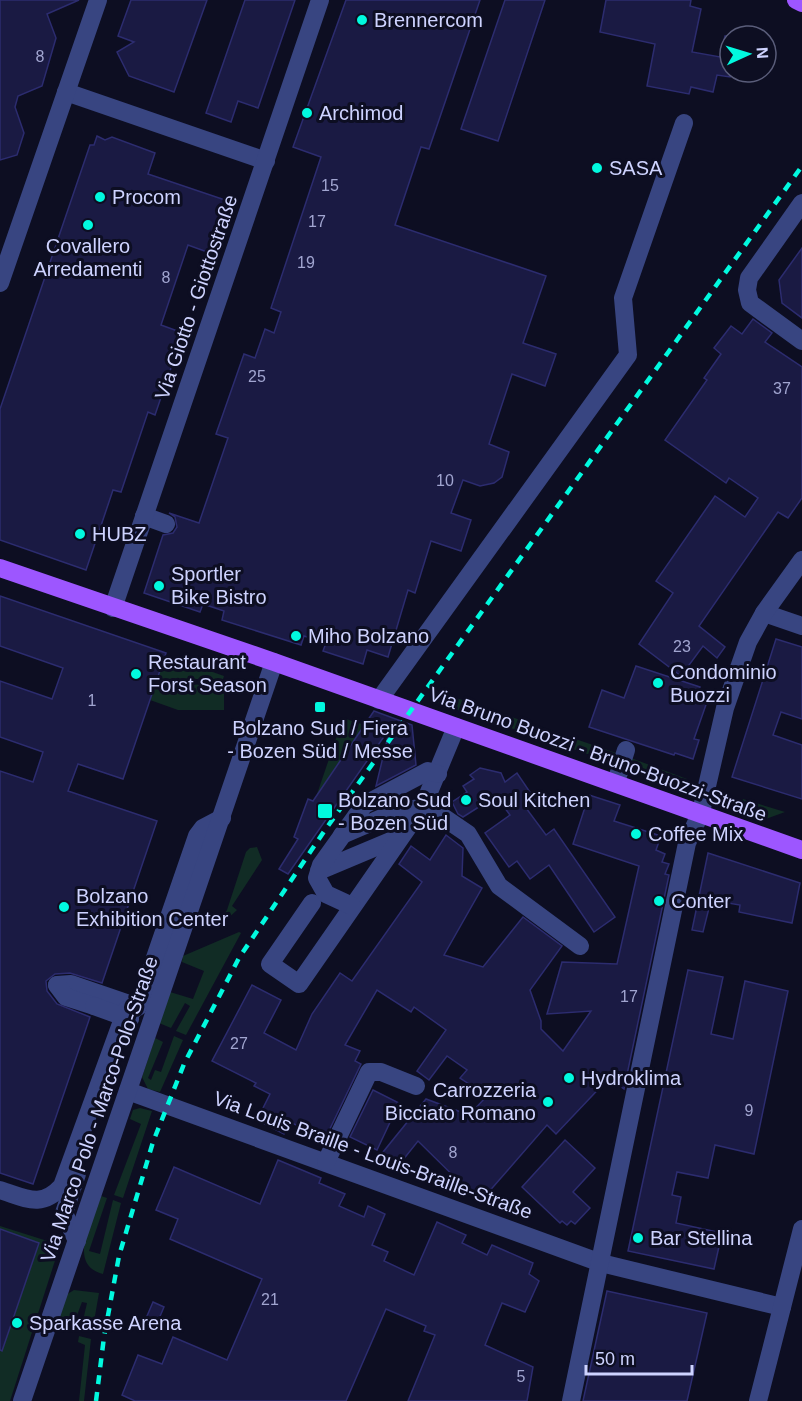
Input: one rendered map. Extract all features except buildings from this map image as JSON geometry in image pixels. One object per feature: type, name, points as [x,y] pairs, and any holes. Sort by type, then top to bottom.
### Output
[{"type":"main road","points":[[796,0],[802,3]]},
{"type":"main road","name":"Via Bruno Buozzi - Bruno-Buozzi-Straße","points":[[0,568],[616,782],[701,812],[755,835],[802,850]]},
{"type":"street","points":[[0,283],[98,0]]},
{"type":"street","name":"Via Giotto - Giottostraße","points":[[113,608],[320,0]]},
{"type":"street","points":[[66,92],[266,161]]},
{"type":"street","points":[[379,700],[628,355],[623,298],[684,123]]},
{"type":"street","points":[[802,203],[754,270],[747,290],[750,303],[802,341]]},
{"type":"street","points":[[144,516],[166,524]]},
{"type":"street","points":[[571,1401],[687,843],[701,812],[725,708],[748,642],[764,613],[802,560]]},
{"type":"street","points":[[764,613],[802,626]]},
{"type":"street","name":"Via Marco Polo - Marco-Polo-Straße","points":[[22,1401],[154,1020],[274,662]]},
{"type":"street","points":[[312,903],[270,964],[299,984],[423,806],[456,727]]},
{"type":"street","points":[[616,782],[626,750]]},
{"type":"street","points":[[352,906],[326,894],[317,878],[342,835],[364,805],[428,771],[438,774]]},
{"type":"street","points":[[342,835],[398,811],[423,806],[468,834],[499,886],[580,946]]},
{"type":"street","points":[[0,1190],[32,1200],[44,1200],[62,1186],[197,836],[203,828],[222,818]]},
{"type":"street","points":[[319,871],[402,836]]},
{"type":"street","points":[[96,1000],[154,1020]]},
{"type":"street","points":[[77,1241],[64,1213],[131,1012]]},
{"type":"street","points":[[326,1162],[369,1072],[381,1072],[416,1086]]},
{"type":"street","name":"Via Louis Braille - Louis-Braille-Straße","points":[[128,1091],[601,1263],[782,1307]]},
{"type":"street","points":[[758,1401],[802,1229]]},
{"type":"green space","points":[[170,657],[224,676],[223,679],[157,679],[163,661],[168,662]]},
{"type":"green space","points":[[156,684],[224,685],[224,710],[178,710],[150,700]]},
{"type":"green space","points":[[436,691],[619,754],[617,764],[431,701]]},
{"type":"green space","points":[[343,718],[365,725],[316,797]]},
{"type":"green space","points":[[631,758],[687,779],[681,783],[667,784],[650,779],[628,770]]},
{"type":"green space","points":[[743,799],[785,812],[763,820],[737,812]]},
{"type":"green space","points":[[257,847],[262,860],[232,906],[237,910],[223,923],[221,919],[227,910],[246,852],[250,848]]},
{"type":"green space","points":[[241,933],[186,1035],[176,1031],[190,1006],[185,1003],[171,1028],[159,1023],[170,992],[193,999],[204,971],[182,962],[183,956]]},
{"type":"green space","points":[[174,1036],[183,1040],[160,1092],[148,1089],[142,1077],[155,1038],[163,1042],[148,1078],[151,1080],[155,1070],[161,1072]]},
{"type":"green space","points":[[140,1108],[152,1111],[123,1198],[114,1195],[141,1124],[130,1119],[133,1110]]},
{"type":"green space","points":[[101,1196],[107,1198],[89,1251],[100,1254],[113,1200],[121,1203],[103,1274],[92,1269],[86,1261],[84,1252],[88,1229]]},
{"type":"green space","name":"Sparkasse Arena","points":[[0,1226],[60,1245],[10,1401],[0,1401]]},
{"type":"green space","points":[[74,1290],[99,1293],[92,1333],[81,1329],[87,1303],[82,1302],[73,1326],[58,1321],[66,1295]]},
{"type":"green space","points":[[79,1336],[91,1339],[84,1401],[79,1401],[85,1345],[78,1342]]},
{"type":"railway","points":[[96,1401],[104,1337],[119,1256],[153,1142],[184,1064],[239,958],[325,830],[802,166]]},
{"type":"place","name":"Brennercom","points":[[362,20]]},
{"type":"place","name":"Archimod","points":[[307,113]]},
{"type":"place","name":"SASA","points":[[597,168]]},
{"type":"place","name":"Procom","points":[[100,197]]},
{"type":"place","name":"Covallero Arredamenti","points":[[88,225]]},
{"type":"place","name":"HUBZ","points":[[80,534]]},
{"type":"place","name":"Sportler Bike Bistro","points":[[159,586]]},
{"type":"place","name":"Miho Bolzano","points":[[296,636]]},
{"type":"place","name":"Restaurant Forst Season","points":[[136,674]]},
{"type":"place","name":"Condominio Buozzi","points":[[658,683]]},
{"type":"place","name":"Bolzano Sud / Fiera - Bozen Süd / Messe","points":[[320,707]]},
{"type":"place","name":"Soul Kitchen","points":[[466,800]]},
{"type":"place","name":"Bolzano Sud - Bozen Süd","points":[[325,811]]},
{"type":"place","name":"Coffee Mix","points":[[636,834]]},
{"type":"place","name":"Conter","points":[[659,901]]},
{"type":"place","name":"Bolzano Exhibition Center","points":[[64,907]]},
{"type":"place","name":"Hydroklima","points":[[569,1078]]},
{"type":"place","name":"Carrozzeria Bicciato Romano","points":[[548,1102]]},
{"type":"place","name":"Bar Stellina","points":[[638,1238]]},
{"type":"place","name":"Sparkasse Arena","points":[[17,1323]]}]
